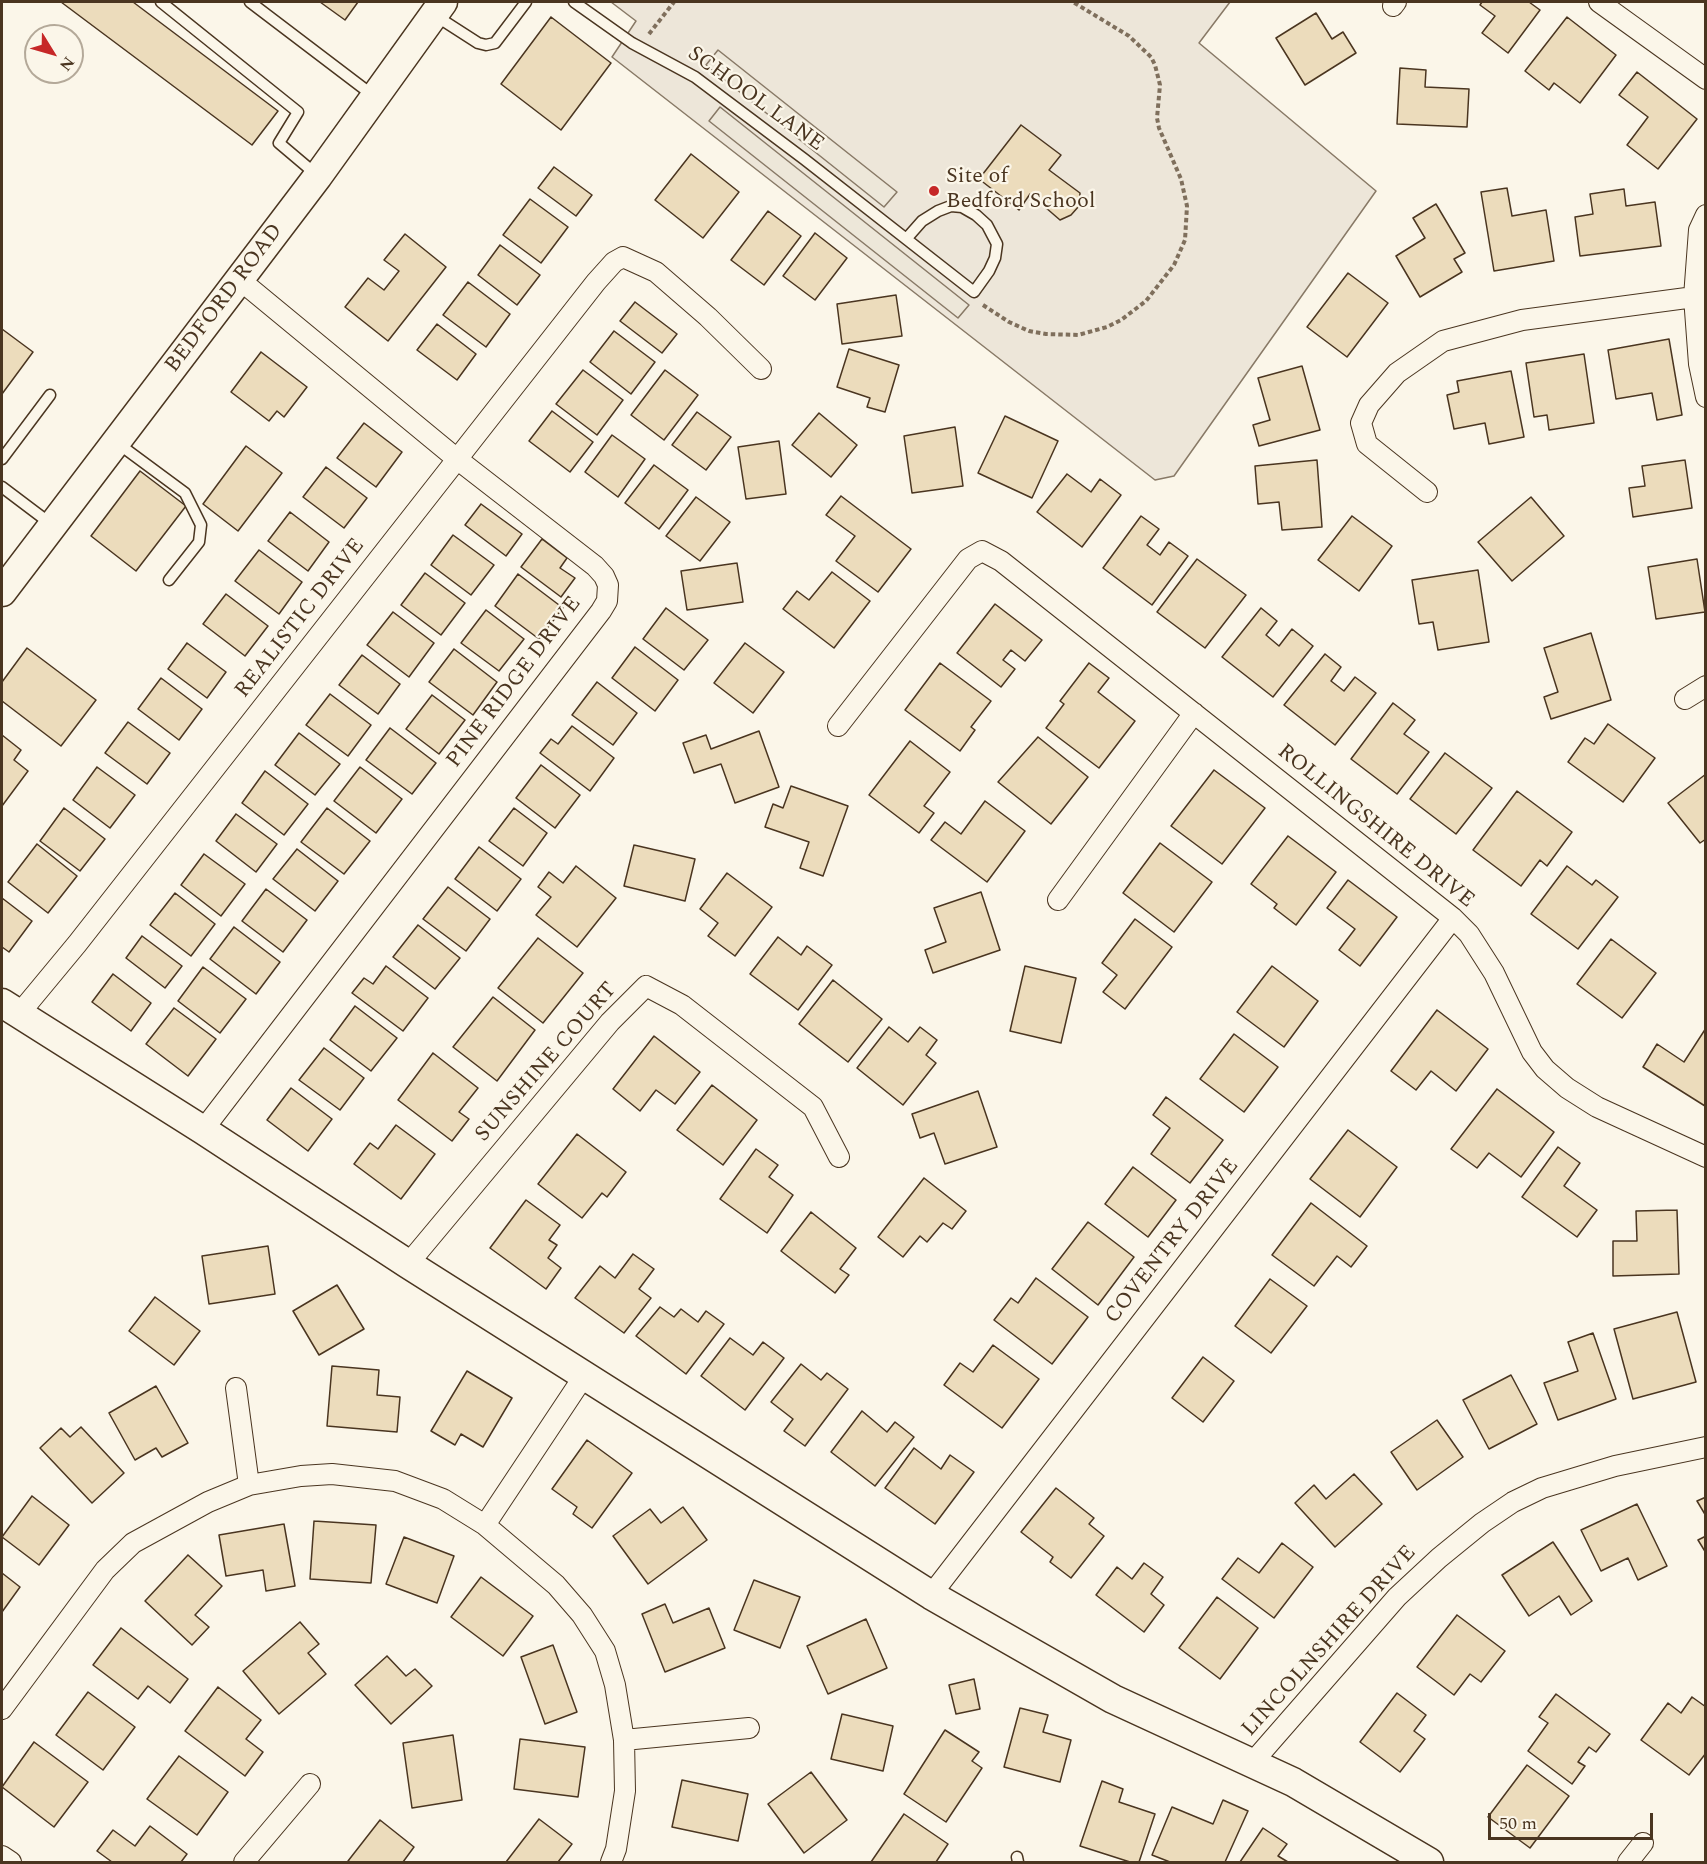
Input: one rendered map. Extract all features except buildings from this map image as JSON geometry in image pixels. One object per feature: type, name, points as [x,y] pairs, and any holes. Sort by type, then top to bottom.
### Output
[{"type":"street","points":[[1599,2],[1706,80]]},
{"type":"street","name":"BEDFORD ROAD","points":[[2,592],[318,176],[439,8]]},
{"type":"street","points":[[1706,215],[1699,230],[1694,297],[1699,364],[1706,397]]},
{"type":"street","name":"REALISTIC DRIVE","points":[[10,1008],[84,934],[614,262],[623,257],[656,272],[708,317],[761,369]]},
{"type":"street","name":"PINE RIDGE DRIVE","points":[[203,1130],[586,630],[607,601],[608,585],[595,566],[457,459],[240,280]]},
{"type":"street","points":[[1427,492],[1367,444],[1361,423],[1369,405],[1397,373],[1443,341],[1522,320],[1694,297]]},
{"type":"street","name":"ROLLINGSHIRE DRIVE","points":[[838,726],[968,559],[982,551],[1001,561],[1453,918],[1469,934],[1494,973],[1532,1052],[1545,1069],[1567,1088],[1597,1107],[1706,1157]]},
{"type":"street","points":[[1685,699],[1706,686]]},
{"type":"street","points":[[1058,900],[1194,713]]},
{"type":"street","name":"COVENTRY DRIVE","points":[[931,1595],[1453,918]]},
{"type":"street","name":"SUNSHINE COURT","points":[[408,1264],[610,1022],[646,986],[682,1005],[813,1107],[839,1157]]},
{"type":"street","points":[[10,1008],[203,1130],[408,1264],[931,1595],[1113,1699],[1252,1763],[1313,1794],[1430,1863]]},
{"type":"street","points":[[485,1525],[585,1376]]},
{"type":"street","points":[[236,1388],[249,1485]]},
{"type":"street","name":"LINCOLNSHIRE DRIVE","points":[[1252,1763],[1397,1597],[1439,1558],[1482,1523],[1513,1502],[1542,1488],[1615,1466],[1706,1447]]},
{"type":"street","points":[[2,1709],[105,1570],[133,1544],[208,1502],[249,1485],[301,1476],[332,1474],[395,1481],[442,1499],[485,1525],[556,1585],[582,1616],[605,1651],[615,1685],[624,1740],[625,1791],[616,1849],[611,1863]]},
{"type":"street","points":[[624,1740],[749,1728]]},
{"type":"street","points":[[244,1863],[310,1784]]},
{"type":"street","points":[[1628,1863],[1643,1843]]},
{"type":"street","points":[[2,1856],[11,1863]]},
{"type":"lane","points":[[161,2],[298,112],[279,142],[318,176]]},
{"type":"lane","points":[[250,2],[375,97]]},
{"type":"lane","points":[[439,8],[478,44],[486,45],[495,43],[526,2]]},
{"type":"lane","name":"SCHOOL LANE","points":[[574,2],[632,42],[695,77],[907,238],[974,292],[995,258],[997,244],[987,225],[962,207],[951,206],[938,211],[922,221],[907,238]]},
{"type":"lane","points":[[2,459],[51,395]]},
{"type":"lane","points":[[116,441],[185,493],[201,525],[199,542],[169,580]]},
{"type":"lane","points":[[2,487],[52,525]]},
{"type":"path","points":[[654,26],[674,2]]},
{"type":"path","points":[[988,309],[1029,331],[1046,334],[1078,335],[1107,327],[1121,321],[1146,301],[1174,265],[1185,240],[1187,206],[1181,179],[1159,128],[1157,118],[1160,85],[1155,65],[1151,57],[1129,36],[1073,2]]},
{"type":"shaded area","points":[[611,2],[1230,2],[1199,43],[1376,191],[1174,476],[1155,480],[612,57],[636,21]]},
{"type":"shaded area","points":[[718,50],[897,192],[884,207],[706,65]]},
{"type":"shaded area","points":[[720,107],[969,305],[958,318],[709,121]]},
{"type":"place","name":"Site of Bedford School","points":[[934,191]]}]
